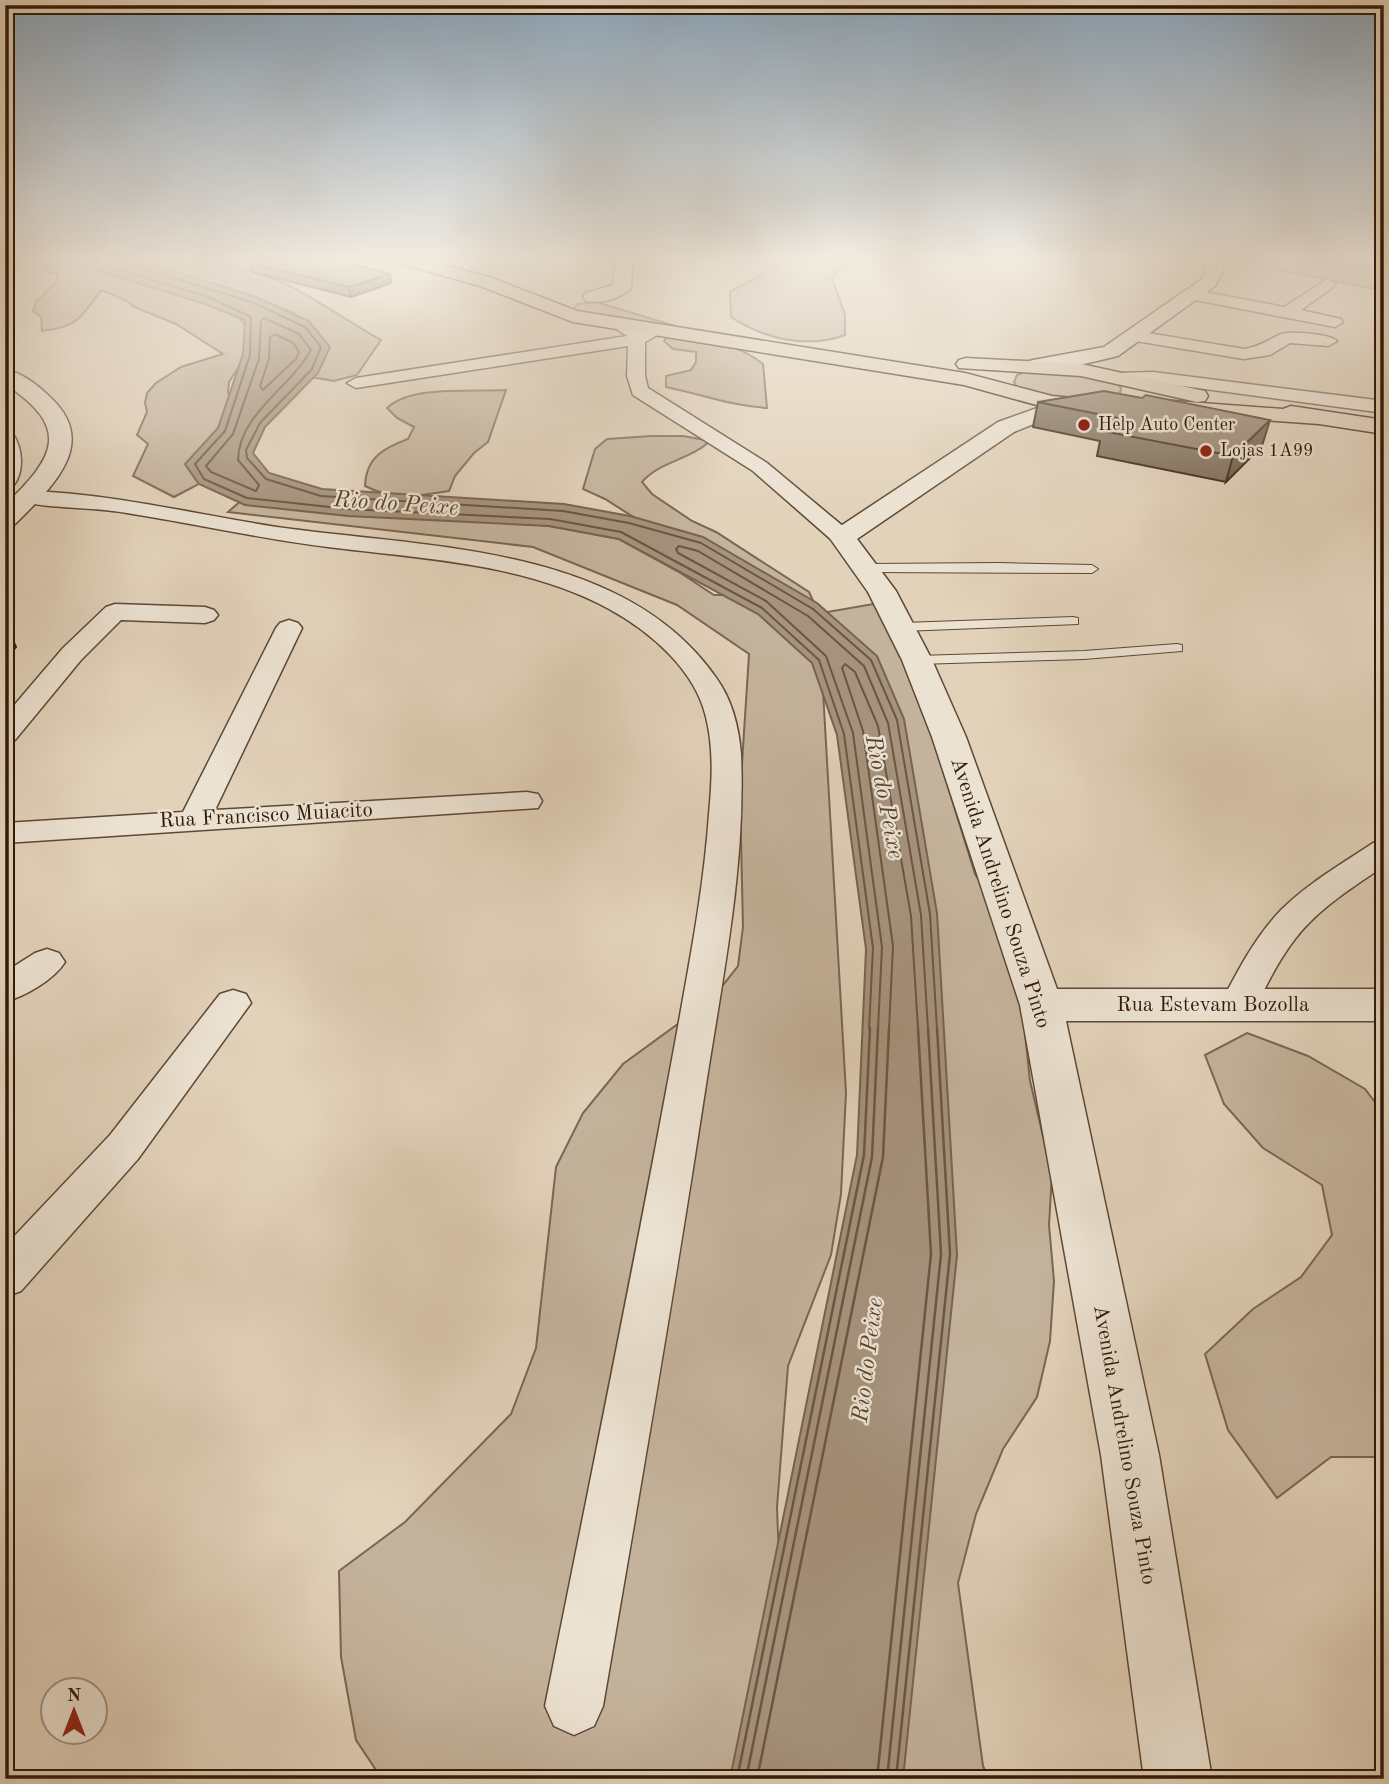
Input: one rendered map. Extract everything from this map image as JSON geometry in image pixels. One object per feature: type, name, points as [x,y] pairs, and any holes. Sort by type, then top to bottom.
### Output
[{"type":"main road","points":[[740,342],[965,379],[1069,405],[1116,404],[1130,397],[1131,388],[1119,377]]},
{"type":"main road","points":[[776,342],[899,360],[1081,370],[1165,390],[1316,418],[1384,427]]},
{"type":"main road","points":[[1012,391],[1003,383],[1009,372],[1032,366]]},
{"type":"main road","points":[[1146,407],[1316,418]]},
{"type":"street","points":[[356,383],[622,342]]},
{"type":"street","name":"Avenida Andrelino Souza Pinto","points":[[637,342],[634,373],[640,391],[760,467],[842,537],[867,568],[902,627],[949,737],[1041,1005],[1130,1455],[1178,1779]]},
{"type":"street","points":[[1032,366],[1067,362],[1111,352],[1126,342]]},
{"type":"street","points":[[1174,342],[1244,354],[1264,351],[1279,342]]},
{"type":"street","points":[[1111,352],[1112,373],[1119,377],[1153,377],[1384,407]]},
{"type":"street","points":[[5,375],[41,397],[57,418],[63,432],[59,458],[11,498]]},
{"type":"street","points":[[1006,427],[1018,406],[1012,391]]},
{"type":"street","points":[[842,537],[1006,427],[1045,414],[1116,404]]},
{"type":"street","points":[[5,439],[10,466],[11,498]]},
{"type":"street","points":[[11,498],[96,500],[227,526],[435,553],[540,573],[588,589],[643,619],[678,649],[706,682],[720,716],[726,752],[722,862],[670,1186],[574,1706]]},
{"type":"street","points":[[5,734],[72,654],[115,612],[205,615]]},
{"type":"street","points":[[195,820],[289,628]]},
{"type":"street","name":"Rua Francisco Muiacito","points":[[5,834],[527,801]]},
{"type":"street","points":[[1238,1004],[1256,968],[1280,933],[1304,908],[1384,850]]},
{"type":"street","points":[[5,989],[47,961]]},
{"type":"street","points":[[5,1277],[124,1147],[233,1003]]},
{"type":"street","name":"Rua Estevam Bozolla","points":[[1041,1005],[1384,1005]]},
{"type":"lane","points":[[867,568],[1092,569]]},
{"type":"lane","points":[[902,627],[1073,621]]},
{"type":"lane","points":[[917,660],[1084,655],[1177,648]]},
{"type":"shaded area","points":[[205,342],[247,342],[247,354],[229,382],[228,392],[234,411],[187,467],[199,484],[174,497],[133,476],[148,444],[137,435],[147,412],[147,393],[156,383],[181,367],[223,354]]},
{"type":"shaded area","points":[[306,342],[379,342],[357,375],[334,381],[310,377]]},
{"type":"shaded area","points":[[665,342],[715,342],[753,357],[763,364],[767,408],[666,387],[666,376],[691,370],[696,362],[696,352],[673,349]]},
{"type":"shaded area","points":[[1028,370],[1068,373],[1116,382],[1121,388],[1120,394],[1075,402],[1017,387],[1014,382],[1017,375]]},
{"type":"shaded area","points":[[506,390],[488,442],[474,453],[455,476],[449,491],[416,496],[396,495],[365,486],[373,461],[384,450],[408,439],[414,427],[397,418],[387,408],[411,396],[426,393]]},
{"type":"shaded area","points":[[683,436],[710,441],[649,475],[642,482],[652,494],[809,592],[817,609],[703,561],[605,499],[583,489],[595,449],[607,439]]},
{"type":"shaded area","points":[[243,499],[549,526],[619,539],[714,595],[738,595],[821,656],[846,1093],[841,1194],[831,1255],[788,1366],[777,1507],[780,1587],[753,1779],[382,1779],[356,1740],[341,1657],[339,1571],[405,1522],[511,1414],[536,1348],[556,1167],[583,1113],[623,1064],[712,999],[738,966],[743,927],[740,795],[749,654],[677,605],[533,547],[228,512]]},
{"type":"shaded area","points":[[879,603],[898,626],[975,874],[993,902],[1029,994],[1025,1033],[1030,1081],[1052,1174],[1049,1225],[1054,1281],[1050,1341],[1037,1397],[1003,1449],[976,1514],[958,1583],[983,1766],[989,1779],[853,1779],[920,1364],[827,612]]},
{"type":"shaded area","points":[[1247,1033],[1308,1056],[1365,1089],[1384,1114],[1384,1457],[1331,1457],[1277,1498],[1228,1430],[1205,1354],[1253,1309],[1301,1277],[1332,1235],[1322,1185],[1263,1148],[1224,1104],[1205,1055]]},
{"type":"water","name":"Rio do Peixe","points":[[244,342],[326,342],[330,347],[318,373],[265,427],[253,453],[269,473],[322,489],[564,504],[630,516],[703,537],[817,603],[877,656],[904,719],[937,913],[957,1255],[903,1779],[730,1779],[857,1155],[866,949],[837,735],[812,663],[758,614],[619,539],[549,526],[348,516],[245,505],[199,484],[185,464],[218,428],[243,354]]},
{"type":"building","points":[[1104,391],[1142,398],[1146,395],[1270,420],[1233,456],[1102,431],[1118,418],[1038,402]]},
{"type":"place","name":"Help Auto Center","points":[[1084,425]]},
{"type":"place","name":"Lojas 1A99","points":[[1206,451]]}]
